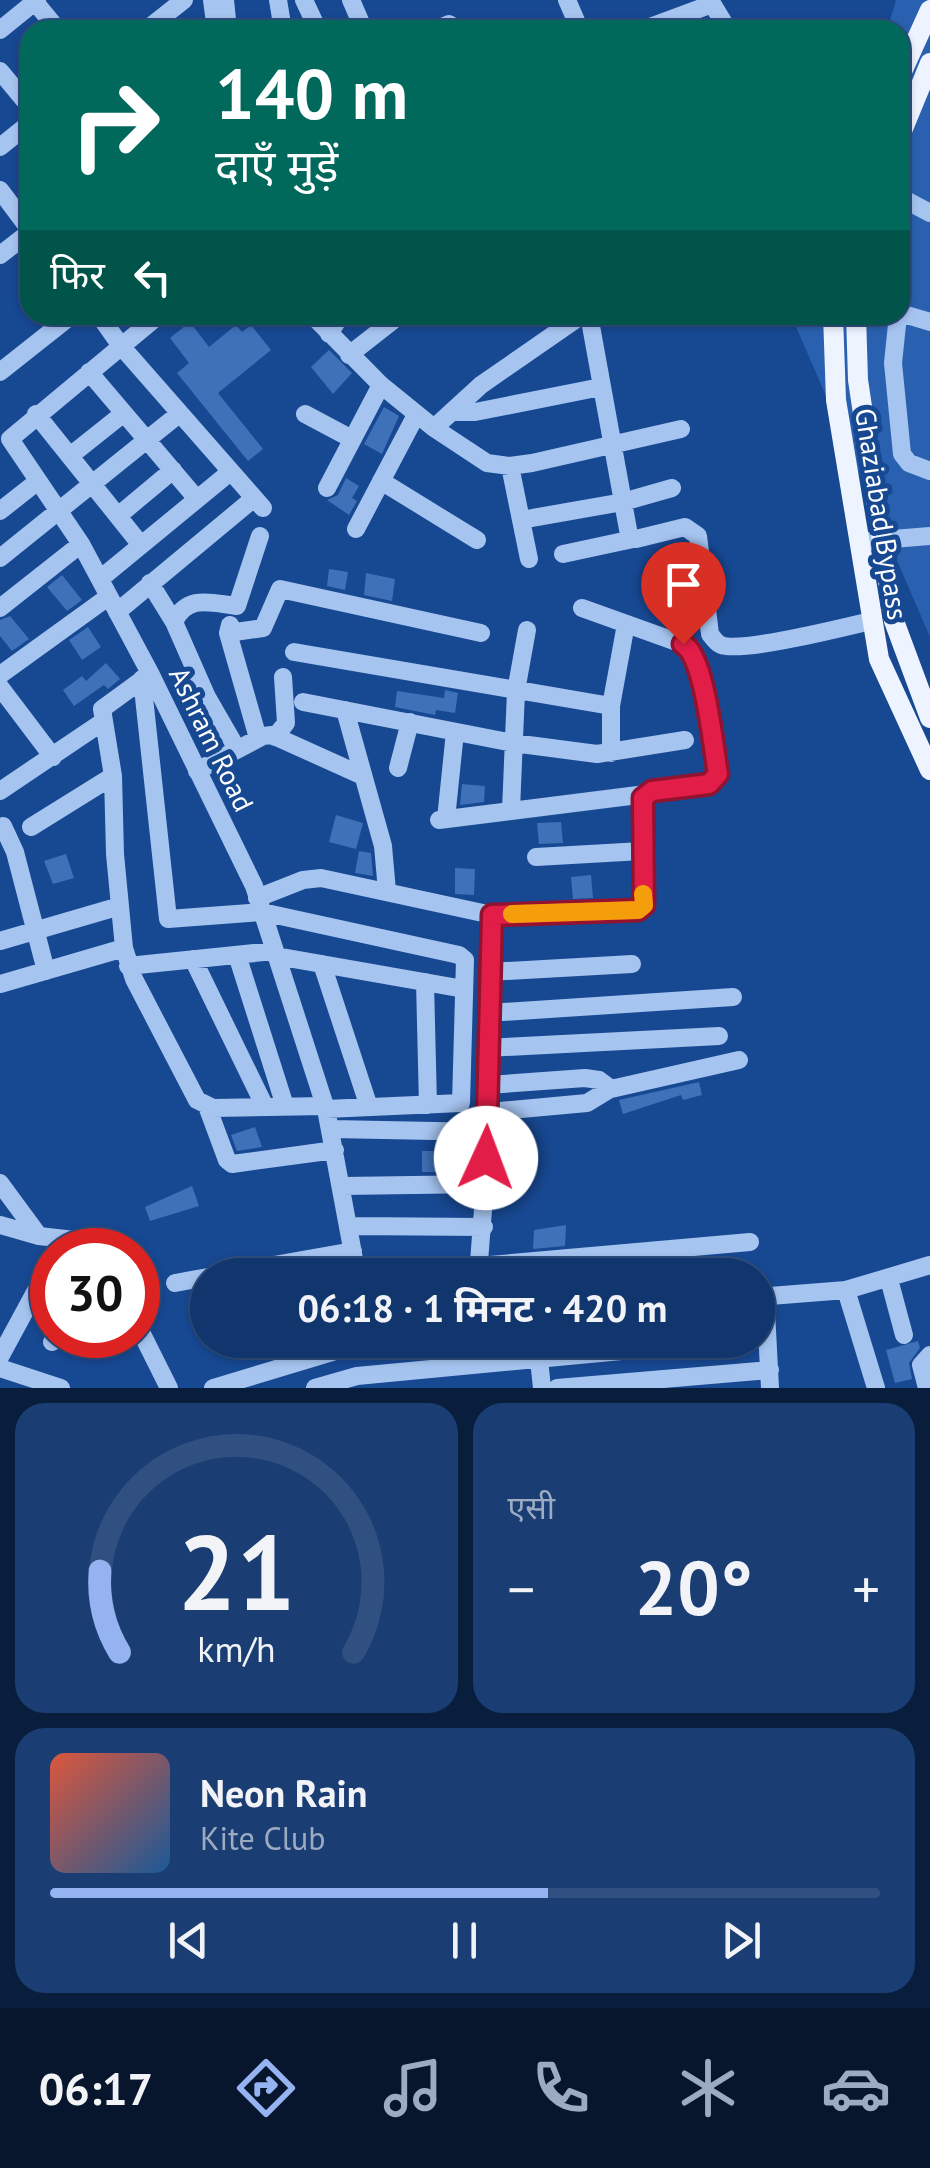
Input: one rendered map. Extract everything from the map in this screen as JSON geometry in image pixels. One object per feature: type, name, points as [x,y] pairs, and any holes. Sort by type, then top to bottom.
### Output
[{"type":"main road","points":[[910,54],[930,10]]},
{"type":"main road","points":[[910,112],[930,63]]},
{"type":"main road","name":"Ghaziabad Bypass","points":[[833,325],[836,400],[879,659],[930,770]]},
{"type":"main road","name":"Ghaziabad Bypass","points":[[856,325],[858,380],[894,621],[930,718]]},
{"type":"street","points":[[159,20],[184,0]]},
{"type":"street","points":[[0,30],[36,1]]},
{"type":"street","points":[[667,20],[711,2]]},
{"type":"street","points":[[0,71],[20,95]]},
{"type":"street","points":[[0,146],[20,131]]},
{"type":"street","points":[[0,190],[20,217]]},
{"type":"street","points":[[0,255],[20,239]]},
{"type":"street","points":[[0,372],[59,325]]},
{"type":"street","points":[[0,675],[108,596],[150,583],[258,504],[106,325]]},
{"type":"street","name":"Ashram Road","points":[[146,325],[5,437],[81,544],[260,905],[331,1129],[354,1258]]},
{"type":"street","points":[[321,325],[416,415],[487,464],[510,466],[681,429]]},
{"type":"street","points":[[329,334],[335,325]]},
{"type":"street","points":[[349,355],[387,325]]},
{"type":"street","points":[[434,428],[481,385],[570,325]]},
{"type":"street","points":[[587,325],[614,444],[629,535],[633,539]]},
{"type":"street","points":[[898,325],[893,363],[902,454],[908,464],[930,471]]},
{"type":"street","points":[[89,372],[198,499]]},
{"type":"street","points":[[327,488],[381,385]]},
{"type":"street","points":[[452,412],[475,412],[601,387]]},
{"type":"street","points":[[70,456],[124,413]]},
{"type":"street","points":[[36,414],[142,545]]},
{"type":"street","points":[[0,558],[179,414]]},
{"type":"street","points":[[305,414],[352,438]]},
{"type":"street","points":[[356,529],[416,415]]},
{"type":"street","points":[[510,466],[529,559]]},
{"type":"street","points":[[118,516],[172,470]]},
{"type":"street","points":[[108,596],[142,545],[229,473]]},
{"type":"street","points":[[0,511],[38,481]]},
{"type":"street","points":[[381,481],[477,540]]},
{"type":"street","points":[[521,520],[623,502],[672,488]]},
{"type":"street","points":[[563,554],[686,527],[698,536],[710,634],[726,646],[757,644],[872,621]]},
{"type":"street","points":[[260,536],[228,632],[266,737],[363,776]]},
{"type":"street","points":[[858,543],[930,536]]},
{"type":"street","points":[[0,608],[81,544]]},
{"type":"street","points":[[150,583],[174,622],[207,697],[237,749]]},
{"type":"street","points":[[228,632],[263,628],[280,589],[481,632]]},
{"type":"street","points":[[174,622],[180,608],[192,602],[237,606]]},
{"type":"street","points":[[455,732],[443,820],[709,784],[718,774],[705,698],[688,646],[582,608]]},
{"type":"street","points":[[612,753],[611,706],[626,624]]},
{"type":"street","points":[[511,810],[516,692],[527,630]]},
{"type":"street","points":[[688,646],[710,634]]},
{"type":"street","points":[[294,652],[611,706]]},
{"type":"street","points":[[335,1150],[232,1164],[226,1160],[206,1106],[194,1096],[126,957],[112,776],[102,709],[105,704],[146,676],[168,918],[260,905],[312,879],[492,915],[641,909],[641,807],[646,794]]},
{"type":"street","points":[[196,771],[286,723],[283,676]]},
{"type":"street","points":[[0,686],[53,756]]},
{"type":"street","points":[[303,702],[513,744],[612,753],[685,740]]},
{"type":"street","points":[[345,710],[383,846],[387,891]]},
{"type":"street","points":[[0,791],[104,721]]},
{"type":"street","points":[[398,768],[410,722]]},
{"type":"street","points":[[31,827],[112,776]]},
{"type":"street","points":[[3,826],[15,852],[46,970]]},
{"type":"street","points":[[536,857],[642,851]]},
{"type":"street","points":[[206,1106],[369,1108],[457,1104],[464,1100],[463,957],[260,905]]},
{"type":"street","points":[[0,941],[120,906]]},
{"type":"street","points":[[480,1258],[486,1184],[486,1048],[492,915]]},
{"type":"street","points":[[0,984],[46,970],[126,957],[193,959],[275,953],[464,989]]},
{"type":"street","points":[[237,955],[285,1106]]},
{"type":"street","points":[[193,959],[264,1107]]},
{"type":"street","points":[[322,964],[369,1108]]},
{"type":"street","points":[[488,972],[632,964]]},
{"type":"street","points":[[425,982],[428,1105]]},
{"type":"street","points":[[488,1013],[733,997]]},
{"type":"street","points":[[486,1048],[720,1036]]},
{"type":"street","points":[[488,1112],[587,1103],[610,1089],[739,1060]]},
{"type":"street","points":[[488,1085],[585,1078],[599,1080],[610,1089]]},
{"type":"street","points":[[331,1129],[487,1132]]},
{"type":"street","points":[[0,1183],[33,1228]]},
{"type":"street","points":[[342,1186],[486,1184]]},
{"type":"street","points":[[0,1225],[30,1233]]},
{"type":"street","points":[[349,1226],[484,1227]]},
{"type":"street","points":[[595,1258],[750,1242]]},
{"type":"street","points":[[318,1258],[353,1250]]},
{"type":"street","points":[[775,1300],[846,1290],[930,1264]]},
{"type":"street","points":[[888,1280],[904,1335]]},
{"type":"street","points":[[175,1284],[190,1281]]},
{"type":"street","points":[[846,1290],[876,1388]]},
{"type":"street","points":[[0,1357],[30,1302]]},
{"type":"street","points":[[927,1388],[921,1365],[930,1355]]},
{"type":"street","points":[[155,1358],[170,1388]]},
{"type":"street","points":[[213,1388],[308,1358]]},
{"type":"street","points":[[315,1388],[559,1358]]},
{"type":"street","points":[[539,1360],[542,1388]]},
{"type":"street","points":[[9,1376],[60,1388]]},
{"type":"street","points":[[558,1388],[770,1379]]},
{"type":"shaded area","points":[[896,0],[930,0],[930,637],[795,325],[910,325],[910,20],[890,20]]},
{"type":"building","points":[[186,325],[192,325],[209,347],[236,325],[242,332],[251,325],[271,350],[218,393],[263,449],[248,461],[177,373],[189,363],[170,338]]},
{"type":"building","points":[[329,350],[352,373],[333,394],[311,367]]},
{"type":"building","points":[[384,407],[399,416],[382,454],[364,444]]},
{"type":"building","points":[[346,478],[359,486],[349,515],[327,500],[338,495]]},
{"type":"building","points":[[329,569],[348,572],[345,590],[327,586]]},
{"type":"building","points":[[366,573],[395,579],[392,601],[364,595]]},
{"type":"building","points":[[62,575],[82,600],[67,611],[47,587]]},
{"type":"building","points":[[10,616],[29,639],[12,651],[0,636],[0,620]]},
{"type":"building","points":[[88,627],[101,647],[82,660],[69,640]]},
{"type":"building","points":[[106,663],[120,679],[74,706],[63,690],[82,676],[86,681]]},
{"type":"building","points":[[445,690],[458,693],[455,713],[436,710],[435,715],[395,707],[397,691],[444,698]]},
{"type":"building","points":[[462,784],[485,786],[484,802],[460,805]]},
{"type":"building","points":[[336,815],[363,823],[356,849],[329,842]]},
{"type":"building","points":[[561,822],[563,843],[539,844],[537,823]]},
{"type":"building","points":[[359,851],[371,853],[373,876],[355,873]]},
{"type":"building","points":[[66,854],[74,878],[53,884],[44,861]]},
{"type":"building","points":[[455,868],[475,869],[474,895],[455,894]]},
{"type":"building","points":[[591,875],[593,898],[573,899],[571,877]]},
{"type":"building","points":[[699,1082],[702,1095],[683,1100],[681,1095],[623,1114],[619,1100]]},
{"type":"building","points":[[517,1122],[518,1143],[499,1144],[499,1124]]},
{"type":"building","points":[[255,1127],[262,1147],[237,1151],[231,1135]]},
{"type":"building","points":[[422,1151],[459,1151],[459,1172],[422,1172]]},
{"type":"building","points":[[192,1186],[199,1206],[150,1221],[145,1207]]},
{"type":"building","points":[[566,1225],[565,1246],[533,1249],[534,1230]]},
{"type":"building","points":[[918,1341],[920,1348],[909,1363],[912,1379],[895,1383],[886,1350]]},
{"type":"slow traffic","points":[[512,914],[638,910],[644,905],[643,894]]},
{"type":"route","points":[[486,1158],[492,915],[638,910],[644,905],[643,798],[652,791],[709,784],[718,774],[693,653],[683,644]]}]
